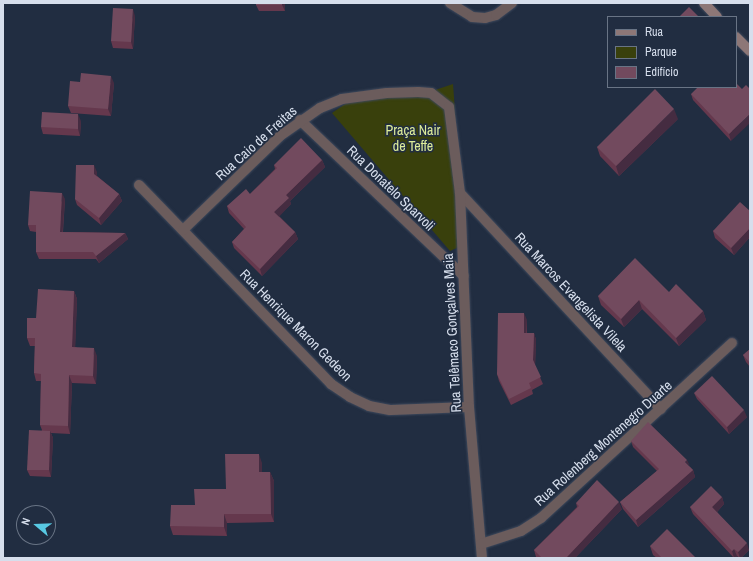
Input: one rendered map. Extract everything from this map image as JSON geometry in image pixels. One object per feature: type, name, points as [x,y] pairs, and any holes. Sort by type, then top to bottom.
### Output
[{"type":"street","points":[[450,3],[472,17],[485,18],[496,15],[512,3]]},
{"type":"street","points":[[704,3],[716,16]]},
{"type":"street","points":[[737,38],[750,51]]},
{"type":"street","name":"Rua Caio de Freitas","points":[[183,230],[300,120],[320,108],[342,99],[387,93],[431,93],[450,107]]},
{"type":"street","name":"Rua Telêmaco Gonçalves Maia","points":[[450,107],[460,193],[469,407],[482,558]]},
{"type":"street","name":"Rua Donatelo Sparvoli","points":[[300,120],[464,276]]},
{"type":"street","name":"Rua Henrique Maron Gedeon","points":[[138,185],[331,384],[350,397],[369,406],[390,410],[469,407]]},
{"type":"street","name":"Rua Marcos Evangelista Vilela","points":[[460,193],[661,409]]},
{"type":"street","name":"Rua Rolenberg Montenegro Duarte","points":[[481,544],[521,531],[541,518],[732,343]]},
{"type":"green space","name":"Praça Nair de Teffe","points":[[453,84],[461,191],[461,246],[450,251],[332,113],[351,100],[432,91]]},
{"type":"building","points":[[256,3],[282,3],[282,5],[256,5]]},
{"type":"building","points":[[689,7],[698,16],[680,16]]},
{"type":"building","points":[[113,8],[133,9],[131,42],[111,41]]},
{"type":"building","points":[[81,73],[111,76],[108,109],[68,106],[70,81],[80,82]]},
{"type":"building","points":[[737,84],[742,89],[746,85],[750,89],[750,114],[729,134],[691,94],[697,88],[737,88]]},
{"type":"building","points":[[655,89],[674,109],[616,166],[597,147]]},
{"type":"building","points":[[42,112],[78,114],[78,129],[41,127]]},
{"type":"building","points":[[301,138],[322,160],[286,195],[289,198],[274,212],[295,232],[260,269],[232,242],[246,227],[227,206],[246,189],[250,194],[277,168],[274,165]]},
{"type":"building","points":[[76,165],[94,165],[94,174],[119,194],[99,218],[75,199]]},
{"type":"building","points":[[30,191],[62,193],[60,232],[125,233],[96,256],[93,252],[36,252],[36,225],[28,225]]},
{"type":"building","points":[[740,202],[750,211],[750,228],[731,248],[713,231]]},
{"type":"building","points":[[635,258],[669,292],[676,284],[703,311],[676,338],[639,300],[621,319],[598,296]]},
{"type":"building","points":[[38,289],[74,291],[72,347],[94,348],[93,376],[69,375],[68,426],[40,425],[41,374],[34,373],[35,338],[27,338],[27,318],[36,318]]},
{"type":"building","points":[[498,313],[524,313],[524,333],[534,333],[533,360],[541,377],[529,383],[531,388],[509,399],[497,374]]},
{"type":"building","points":[[750,349],[750,363],[743,355]]},
{"type":"building","points":[[712,376],[744,410],[727,427],[694,393]]},
{"type":"building","points":[[648,422],[687,460],[685,462],[693,470],[636,520],[620,502],[659,469],[631,441]]},
{"type":"building","points":[[29,430],[50,431],[49,470],[27,470]]},
{"type":"building","points":[[225,454],[259,454],[259,472],[270,472],[271,514],[224,514],[224,527],[170,526],[171,505],[195,505],[194,489],[226,489]]},
{"type":"building","points":[[597,480],[619,502],[566,558],[542,558],[534,550],[579,506],[576,503]]},
{"type":"building","points":[[711,486],[722,497],[712,507],[747,543],[738,552],[734,549],[732,551],[690,507]]},
{"type":"building","points":[[667,529],[696,558],[662,558],[650,546]]}]
